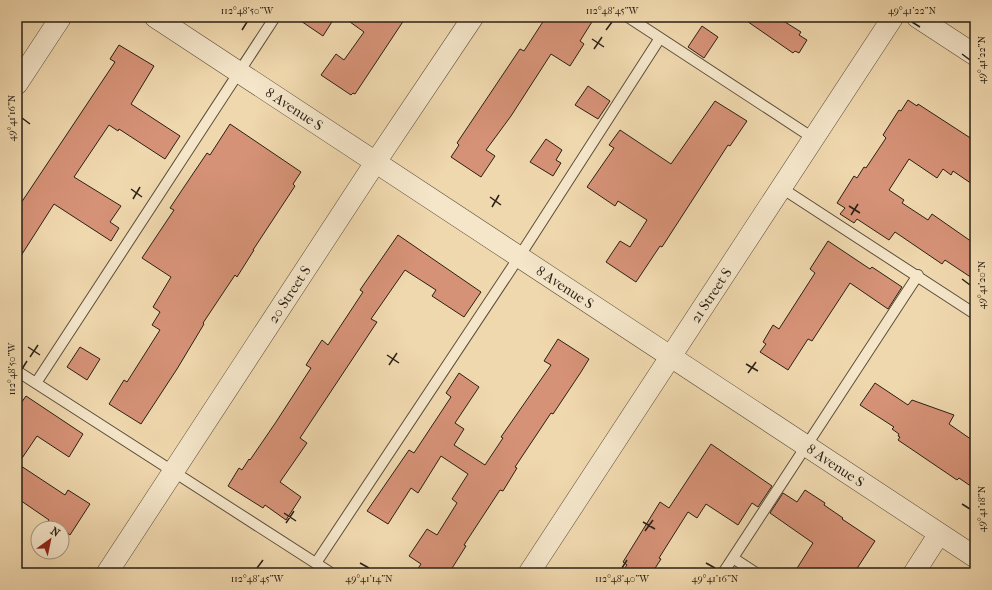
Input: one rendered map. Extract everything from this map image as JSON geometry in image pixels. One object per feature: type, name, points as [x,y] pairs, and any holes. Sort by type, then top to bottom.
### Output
[{"type":"street","points":[[17,84],[61,17]]},
{"type":"street","name":"8 Avenue S","points":[[155,17],[975,557]]},
{"type":"street","name":"20 Street S","points":[[107,573],[375,163],[474,17]]},
{"type":"street","name":"21 Street S","points":[[529,573],[780,187],[893,17]]},
{"type":"street","points":[[917,17],[975,55]]},
{"type":"street","points":[[914,573],[939,534]]},
{"type":"lane","points":[[36,383],[275,17]]},
{"type":"lane","points":[[628,17],[813,138]]},
{"type":"lane","points":[[316,563],[518,257],[660,38]]},
{"type":"lane","points":[[780,187],[918,275],[975,314]]},
{"type":"lane","points":[[723,573],[918,275]]},
{"type":"lane","points":[[17,371],[331,573]]},
{"type":"lane","points":[[733,558],[756,573]]},
{"type":"building","points":[[295,17],[335,17],[323,36]]},
{"type":"building","points":[[343,17],[406,17],[355,94],[353,93],[351,95],[321,75],[336,54],[344,60],[364,32]]},
{"type":"building","points":[[546,17],[595,17],[580,41],[584,44],[570,66],[551,54],[511,116],[486,150],[495,156],[481,177],[451,157],[459,145],[457,143],[520,49],[524,51]]},
{"type":"building","points":[[741,17],[777,17],[801,32],[799,35],[807,40],[799,53],[795,51],[793,53]]},
{"type":"building","points":[[702,26],[718,37],[704,58],[688,47]]},
{"type":"building","points":[[119,45],[154,66],[131,104],[180,136],[165,159],[119,129],[118,131],[109,125],[74,177],[121,206],[110,222],[119,228],[111,241],[54,204],[17,262],[17,209],[115,62],[110,59]]},
{"type":"building","points":[[588,86],[610,101],[598,119],[575,105]]},
{"type":"building","points":[[908,100],[917,106],[918,104],[975,141],[975,186],[953,171],[951,175],[943,169],[937,178],[909,159],[889,190],[904,200],[902,203],[928,220],[932,214],[975,244],[975,280],[945,260],[942,264],[895,232],[889,240],[857,219],[854,223],[840,214],[845,208],[837,203],[854,176],[857,178],[864,167],[866,168],[886,138],[883,135],[899,110],[901,111]]},
{"type":"building","points":[[715,101],[747,121],[730,146],[728,145],[662,247],[660,246],[636,282],[606,262],[620,241],[630,247],[647,220],[618,201],[615,206],[587,187],[614,148],[609,145],[620,130],[671,164]]},
{"type":"building","points":[[230,124],[301,172],[293,184],[295,186],[237,277],[235,275],[203,323],[204,324],[177,369],[141,424],[109,404],[124,380],[127,382],[160,330],[152,325],[160,312],[153,307],[171,277],[142,258],[174,210],[170,208],[207,153],[210,155]]},
{"type":"building","points":[[546,139],[562,150],[556,160],[561,163],[553,176],[530,162]]},
{"type":"building","points":[[398,235],[481,292],[464,317],[432,296],[436,290],[405,270],[371,319],[377,322],[300,438],[307,443],[280,482],[301,497],[286,520],[265,505],[263,508],[228,486],[239,468],[242,470],[249,459],[250,460],[311,368],[306,365],[322,340],[328,345],[363,292],[360,290]]},
{"type":"building","points":[[828,241],[870,269],[872,267],[902,287],[888,309],[850,283],[812,341],[808,339],[788,370],[760,352],[766,344],[763,342],[773,325],[779,329],[815,273],[810,269]]},
{"type":"building","points":[[558,339],[589,359],[553,414],[551,413],[515,467],[517,468],[503,491],[500,490],[464,545],[466,546],[449,573],[415,573],[421,564],[409,556],[427,529],[437,535],[457,503],[452,499],[468,474],[441,456],[418,493],[411,488],[388,524],[367,511],[409,450],[414,453],[451,397],[446,393],[459,373],[479,387],[455,423],[464,429],[454,445],[485,465],[503,438],[501,437],[551,365],[544,361]]},
{"type":"building","points":[[80,347],[100,359],[87,380],[67,367]]},
{"type":"building","points":[[875,383],[908,405],[912,400],[954,415],[949,424],[975,442],[975,489],[959,478],[957,480],[898,440],[900,437],[898,436],[899,434],[892,429],[894,427],[860,405]]},
{"type":"building","points":[[26,396],[83,434],[69,457],[37,436],[18,464],[65,495],[68,490],[90,504],[70,535],[70,520],[49,520],[17,498],[17,409]]},
{"type":"building","points":[[711,444],[772,486],[758,507],[752,503],[738,525],[706,504],[697,518],[688,512],[659,558],[661,559],[652,573],[621,573],[627,565],[623,562],[660,502],[669,508]]},
{"type":"building","points":[[805,490],[825,503],[824,505],[843,518],[842,519],[875,541],[854,573],[794,573],[813,543],[770,513],[783,493],[797,502]]}]
